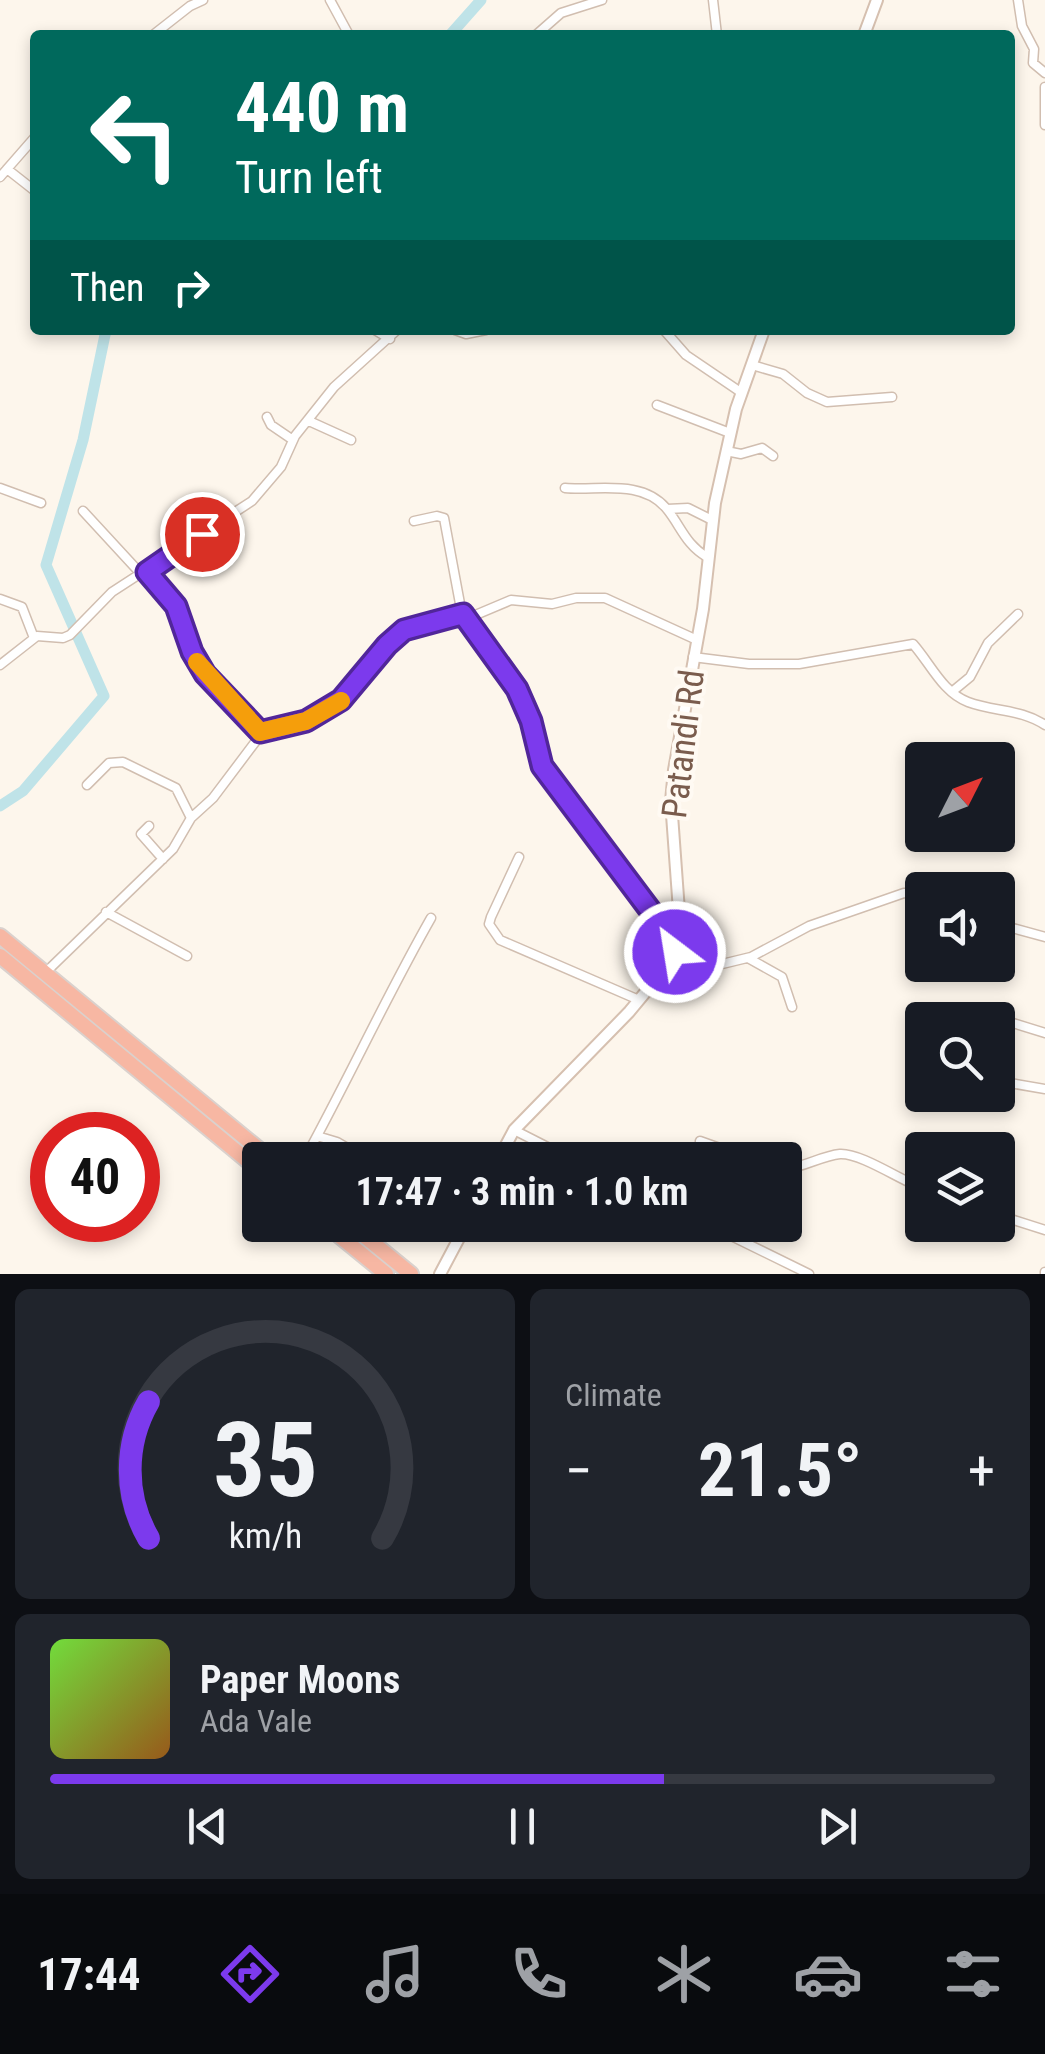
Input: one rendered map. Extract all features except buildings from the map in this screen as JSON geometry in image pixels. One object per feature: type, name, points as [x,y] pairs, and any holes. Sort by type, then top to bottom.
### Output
[{"type":"highway","points":[[0,936],[184,1098]]},
{"type":"highway","points":[[0,956],[243,1142]]},
{"type":"highway","points":[[218,1126],[242,1152]]},
{"type":"highway","points":[[347,1242],[386,1274]]},
{"type":"highway","points":[[372,1242],[411,1274]]},
{"type":"street","points":[[160,30],[204,0]]},
{"type":"street","points":[[330,0],[346,30]]},
{"type":"street","points":[[542,30],[561,13],[602,0]]},
{"type":"street","points":[[714,0],[717,30]]},
{"type":"street","points":[[866,30],[877,0]]},
{"type":"street","points":[[1018,0],[1022,26],[1034,49],[1032,62],[1045,72]]},
{"type":"street","points":[[1045,87],[1045,125]]},
{"type":"street","points":[[0,177],[30,143]]},
{"type":"street","points":[[8,169],[30,187]]},
{"type":"street","points":[[384,335],[390,338]]},
{"type":"street","points":[[0,666],[34,638],[66,638],[112,592],[244,508],[273,478],[293,440],[334,387],[393,335]]},
{"type":"street","points":[[668,335],[686,355],[742,393]]},
{"type":"street","name":"Patandi Rd","points":[[677,946],[679,911],[672,802],[712,520],[730,433],[762,335]]},
{"type":"street","points":[[752,365],[783,374],[827,402],[892,397]]},
{"type":"street","points":[[657,404],[730,433]]},
{"type":"street","points":[[267,417],[293,440]]},
{"type":"street","points":[[309,421],[352,440]]},
{"type":"street","points":[[726,451],[741,454],[762,448],[773,456]]},
{"type":"street","points":[[276,462],[287,452]]},
{"type":"street","points":[[0,488],[41,503]]},
{"type":"street","points":[[566,488],[632,489],[667,510],[688,543],[707,556]]},
{"type":"street","points":[[667,510],[688,508],[712,520]]},
{"type":"street","points":[[83,511],[176,606],[192,652],[205,674],[260,732]]},
{"type":"street","points":[[414,521],[437,516],[445,521],[464,616],[517,689],[531,721],[542,766],[677,946],[668,966],[639,1000],[514,1130],[508,1142]]},
{"type":"street","points":[[45,973],[163,859],[260,732],[306,721],[341,700],[404,630],[511,600],[552,604],[576,598],[606,598],[697,640]]},
{"type":"street","points":[[0,599],[22,607],[34,638]]},
{"type":"street","points":[[952,691],[970,677],[988,643],[1018,614]]},
{"type":"street","points":[[693,657],[750,664],[799,664],[911,644],[952,691],[968,702],[1018,712],[1045,725]]},
{"type":"street","points":[[87,786],[109,762],[123,762],[176,788],[191,818]]},
{"type":"street","points":[[148,826],[141,834],[163,859]]},
{"type":"street","points":[[519,857],[491,917],[489,924],[494,934],[532,955],[639,1000]]},
{"type":"street","points":[[656,980],[748,958],[809,926],[905,893]]},
{"type":"street","points":[[106,912],[187,956]]},
{"type":"street","points":[[314,1142],[391,987],[431,918]]},
{"type":"street","points":[[1015,929],[1045,938]]},
{"type":"street","points":[[748,958],[782,977],[792,1007]]},
{"type":"street","points":[[1015,1024],[1045,1033]]},
{"type":"street","points":[[1015,1085],[1045,1089]]},
{"type":"street","points":[[514,1130],[538,1142]]},
{"type":"street","points":[[317,1136],[336,1142]]},
{"type":"street","points":[[802,1167],[840,1154],[856,1156],[905,1181]]},
{"type":"street","points":[[1015,1220],[1045,1230]]},
{"type":"street","points":[[440,1274],[457,1242]]},
{"type":"street","points":[[744,1242],[809,1274]]},
{"type":"waterway","points":[[454,30],[481,0]]},
{"type":"waterway","points":[[0,806],[23,791],[104,696],[46,565],[83,440],[105,335]]},
{"type":"slow traffic","points":[[197,662],[260,732],[306,721],[341,701]]},
{"type":"route","points":[[202,534],[147,572],[176,606],[192,652],[205,674],[260,732],[306,721],[341,700],[404,630],[463,614],[517,689],[531,721],[542,766],[677,946],[675,952]]}]
